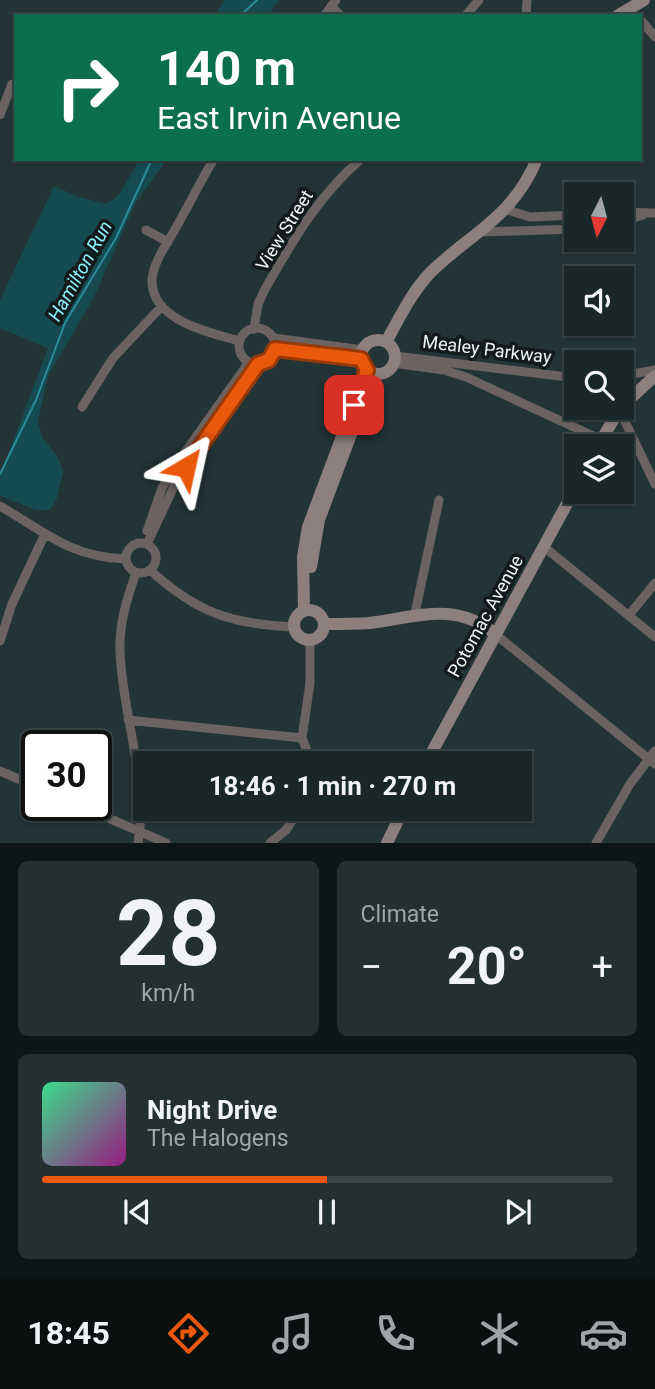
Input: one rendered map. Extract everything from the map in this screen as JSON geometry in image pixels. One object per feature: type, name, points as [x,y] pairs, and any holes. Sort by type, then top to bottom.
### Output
[{"type":"street","points":[[467,14],[479,0]]},
{"type":"street","points":[[636,14],[644,0]]},
{"type":"street","points":[[642,21],[655,37]]},
{"type":"street","points":[[0,115],[12,84]]},
{"type":"street","points":[[213,161],[168,242],[152,281],[162,306],[196,327],[240,341]]},
{"type":"street","name":"View Street","points":[[254,329],[264,291],[310,213],[328,190],[358,161]]},
{"type":"street","points":[[386,342],[428,275],[482,233],[505,209],[536,161]]},
{"type":"street","points":[[505,209],[530,217],[564,216]]},
{"type":"street","points":[[634,212],[653,213]]},
{"type":"street","points":[[634,218],[653,213]]},
{"type":"street","points":[[146,230],[168,242]]},
{"type":"street","points":[[482,233],[564,230]]},
{"type":"street","points":[[82,407],[113,358],[162,306]]},
{"type":"street","points":[[253,363],[240,349],[240,341],[254,329],[265,330],[274,344],[366,363],[385,372],[394,360],[386,342]]},
{"type":"street","points":[[309,610],[303,557],[308,527],[373,341],[386,342]]},
{"type":"street","points":[[125,559],[130,547],[145,543],[178,478],[253,363],[269,360],[274,344]]},
{"type":"street","name":"Mealey Parkway","points":[[394,360],[564,377]]},
{"type":"street","name":"Mealey Parkway","points":[[394,360],[466,377],[582,434]]},
{"type":"street","points":[[634,374],[655,370]]},
{"type":"street","points":[[634,395],[655,376]]},
{"type":"street","points":[[626,420],[655,484]]},
{"type":"street","points":[[415,613],[439,500]]},
{"type":"street","name":"Potomac Avenue","points":[[432,751],[566,504]]},
{"type":"street","points":[[0,506],[44,536],[86,554],[125,559],[136,573]]},
{"type":"street","points":[[0,641],[12,604],[44,536]]},
{"type":"street","points":[[145,543],[156,556],[150,570]]},
{"type":"street","points":[[543,546],[655,637]]},
{"type":"street","points":[[150,570],[171,589],[208,612],[246,623],[294,627]]},
{"type":"street","points":[[136,573],[150,570]]},
{"type":"street","points":[[136,573],[122,620],[120,649],[139,783],[138,843]]},
{"type":"street","points":[[628,615],[655,583]]},
{"type":"street","points":[[309,610],[323,617],[325,624],[321,635],[310,640],[299,637],[294,627],[298,613],[309,610]]},
{"type":"street","points":[[325,624],[368,623],[415,613],[458,615],[484,625],[653,758],[625,793],[596,843]]},
{"type":"street","points":[[307,751],[302,738],[310,683],[310,640]]},
{"type":"street","points":[[128,720],[302,738]]},
{"type":"street","points":[[0,771],[21,780]]},
{"type":"street","points":[[112,820],[166,843]]},
{"type":"street","points":[[270,843],[286,830],[292,821]]},
{"type":"street","points":[[387,843],[398,821]]},
{"type":"shaded area","points":[[225,0],[279,0],[269,14],[215,14]]},
{"type":"shaded area","points":[[139,161],[166,161],[136,202],[93,299],[48,376],[38,422],[42,437],[59,459],[63,472],[57,498],[50,510],[36,510],[0,496],[0,476],[48,348],[0,328],[0,300],[54,186],[79,197],[106,204],[118,196]]},
{"type":"waterway","name":"Hamilton Run","points":[[242,14],[257,0]]},
{"type":"waterway","name":"Hamilton Run","points":[[0,474],[36,400],[65,323],[116,238],[151,161]]},
{"type":"route","points":[[186,467],[258,364],[269,360],[275,349],[361,359],[367,370],[354,405]]}]
